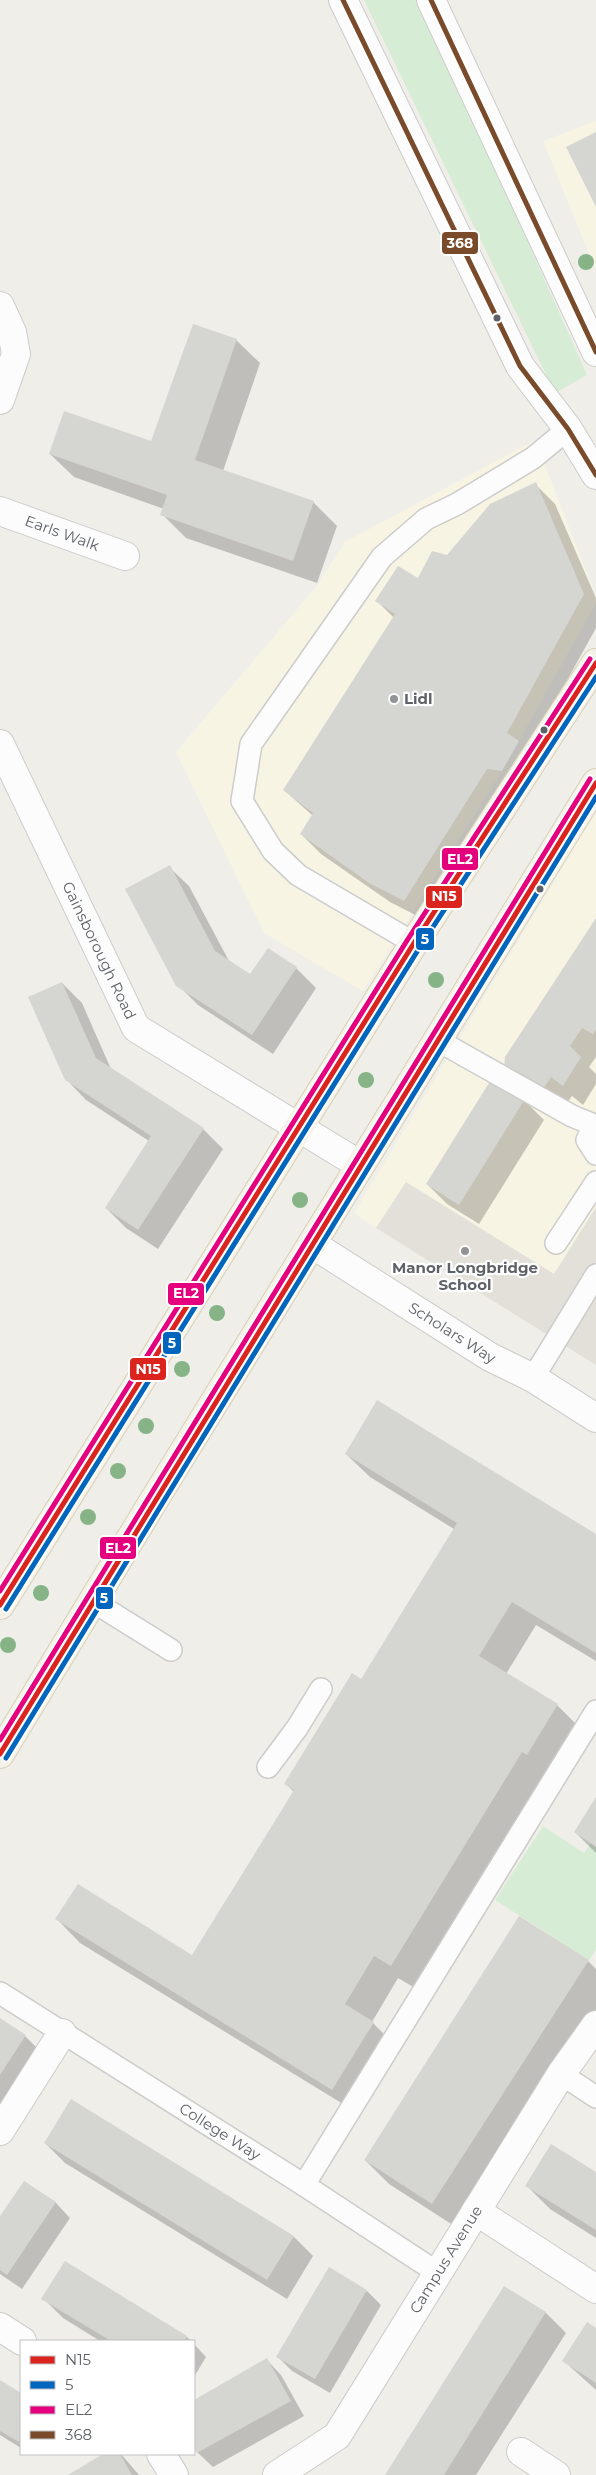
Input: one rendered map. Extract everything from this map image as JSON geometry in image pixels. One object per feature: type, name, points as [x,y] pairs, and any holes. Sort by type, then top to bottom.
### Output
[{"type":"main road","points":[[0,1605],[414,943],[596,664]]},
{"type":"main road","points":[[0,1754],[94,1602],[151,1505],[596,783]]},
{"type":"street","points":[[343,0],[520,366],[568,429],[596,475]]},
{"type":"street","points":[[431,0],[596,352]]},
{"type":"street","points":[[0,306],[12,332],[16,354],[0,400]]},
{"type":"street","name":"Earls Walk","points":[[0,511],[125,556]]},
{"type":"street","name":"Gainsborough Road","points":[[0,744],[136,1028],[360,1165]]},
{"type":"street","name":"Scholars Way","points":[[312,1244],[490,1357],[533,1378],[596,1418]]},
{"type":"street","name":"Campus Avenue","points":[[277,2475],[337,2436],[561,2074],[596,2025]]},
{"type":"street","points":[[0,2131],[62,2033]]},
{"type":"street","points":[[476,2212],[596,2289]]},
{"type":"street","points":[[0,2327],[20,2340]]},
{"type":"street","points":[[521,2452],[556,2475]]},
{"type":"street","points":[[162,2455],[174,2475]]},
{"type":"lane","points":[[414,943],[298,875],[272,851],[242,801],[251,744],[382,557],[426,519],[457,504],[533,458],[568,429]]},
{"type":"lane","points":[[437,1040],[572,1116],[595,1123],[587,1140],[596,1154]]},
{"type":"lane","points":[[556,1243],[596,1182]]},
{"type":"lane","points":[[533,1378],[596,1275]]},
{"type":"lane","points":[[94,1602],[171,1650]]},
{"type":"lane","points":[[268,1767],[297,1728],[321,1689]]},
{"type":"lane","points":[[304,2185],[596,1712]]},
{"type":"lane","name":"College Way","points":[[0,1993],[438,2272]]},
{"type":"lane","points":[[561,2074],[596,2096]]},
{"type":"shaded area","points":[[596,121],[596,271],[543,141]]},
{"type":"shaded area","points":[[535,440],[596,596],[596,603],[502,771],[363,991],[264,933],[176,752],[316,587],[345,542]]},
{"type":"shaded area","points":[[596,812],[596,1207],[554,1274],[406,1182],[376,1228],[354,1213]]},
{"type":"shaded area","name":"Manor Longbridge School","points":[[406,1182],[554,1274],[596,1207],[596,1365],[376,1228]]},
{"type":"green space","points":[[364,0],[415,0],[472,117],[587,375],[555,393]]},
{"type":"green space","points":[[543,1826],[584,1853],[591,1843],[596,1847],[596,1950],[589,1960],[495,1900]]},
{"type":"building","points":[[596,132],[596,207],[566,147]]},
{"type":"building","points":[[193,324],[237,339],[195,460],[314,501],[293,561],[160,515],[167,495],[49,454],[64,411],[151,441]]},
{"type":"building","points":[[536,482],[584,594],[507,733],[519,741],[502,771],[487,769],[404,901],[369,883],[300,834],[313,813],[283,790],[395,614],[375,601],[398,566],[418,578],[432,551],[447,555],[490,504]]},
{"type":"building","points":[[170,865],[215,951],[250,974],[268,948],[297,967],[252,1035],[176,986],[125,889]]},
{"type":"building","points":[[596,918],[596,1030],[593,1034],[582,1028],[570,1046],[581,1057],[563,1086],[551,1077],[541,1092],[504,1069],[505,1057]]},
{"type":"building","points":[[62,982],[96,1058],[204,1128],[138,1230],[105,1208],[151,1136],[65,1080],[28,997]]},
{"type":"building","points":[[492,1078],[525,1099],[459,1205],[426,1184]]},
{"type":"building","points":[[377,1400],[596,1534],[596,1653],[512,1602],[479,1656],[558,1704],[527,1755],[522,1752],[391,1966],[374,1956],[345,2004],[374,2022],[332,2090],[55,1919],[78,1884],[192,1955],[294,1790],[284,1784],[352,1673],[361,1679],[457,1523],[345,1454]]},
{"type":"building","points":[[596,1797],[596,1847],[574,1832]]},
{"type":"building","points":[[519,1916],[589,1960],[432,2204],[364,2160]]},
{"type":"building","points":[[0,2018],[26,2035],[0,2075]]},
{"type":"building","points":[[71,2099],[294,2236],[267,2280],[44,2143]]},
{"type":"building","points":[[551,2144],[596,2172],[596,2230],[525,2186]]},
{"type":"building","points":[[24,2181],[56,2202],[7,2275],[0,2270],[0,2216]]},
{"type":"building","points":[[65,2261],[187,2336],[185,2340],[109,2340],[41,2299]]},
{"type":"building","points":[[329,2267],[367,2290],[315,2379],[276,2357]]},
{"type":"building","points":[[504,2286],[546,2312],[444,2475],[385,2475]]},
{"type":"building","points":[[587,2322],[596,2328],[596,2383],[562,2361]]},
{"type":"building","points":[[267,2358],[291,2401],[197,2453],[195,2449],[195,2399]]},
{"type":"building","points":[[0,2380],[20,2392],[19,2442],[0,2431]]},
{"type":"building","points":[[101,2455],[121,2455],[132,2475],[68,2475]]},
{"type":"transit line","name":"368","points":[[343,0],[520,366],[568,429],[596,475]]},
{"type":"transit line","name":"368","points":[[431,0],[596,352]]},
{"type":"transit line","name":"EL2","points":[[0,1591],[408,939],[590,659]]},
{"type":"transit line","name":"N15","points":[[0,1605],[414,943],[596,663]]},
{"type":"transit line","name":"5","points":[[6,1609],[420,947],[596,677]]},
{"type":"transit line","name":"EL2","points":[[0,1740],[590,779]]},
{"type":"transit line","name":"N15","points":[[0,1754],[596,783]]},
{"type":"transit line","name":"5","points":[[6,1758],[596,797]]},
{"type":"place","name":"Lidl","points":[[394,699]]},
{"type":"place","name":"Manor Longbridge School","points":[[465,1251]]}]
